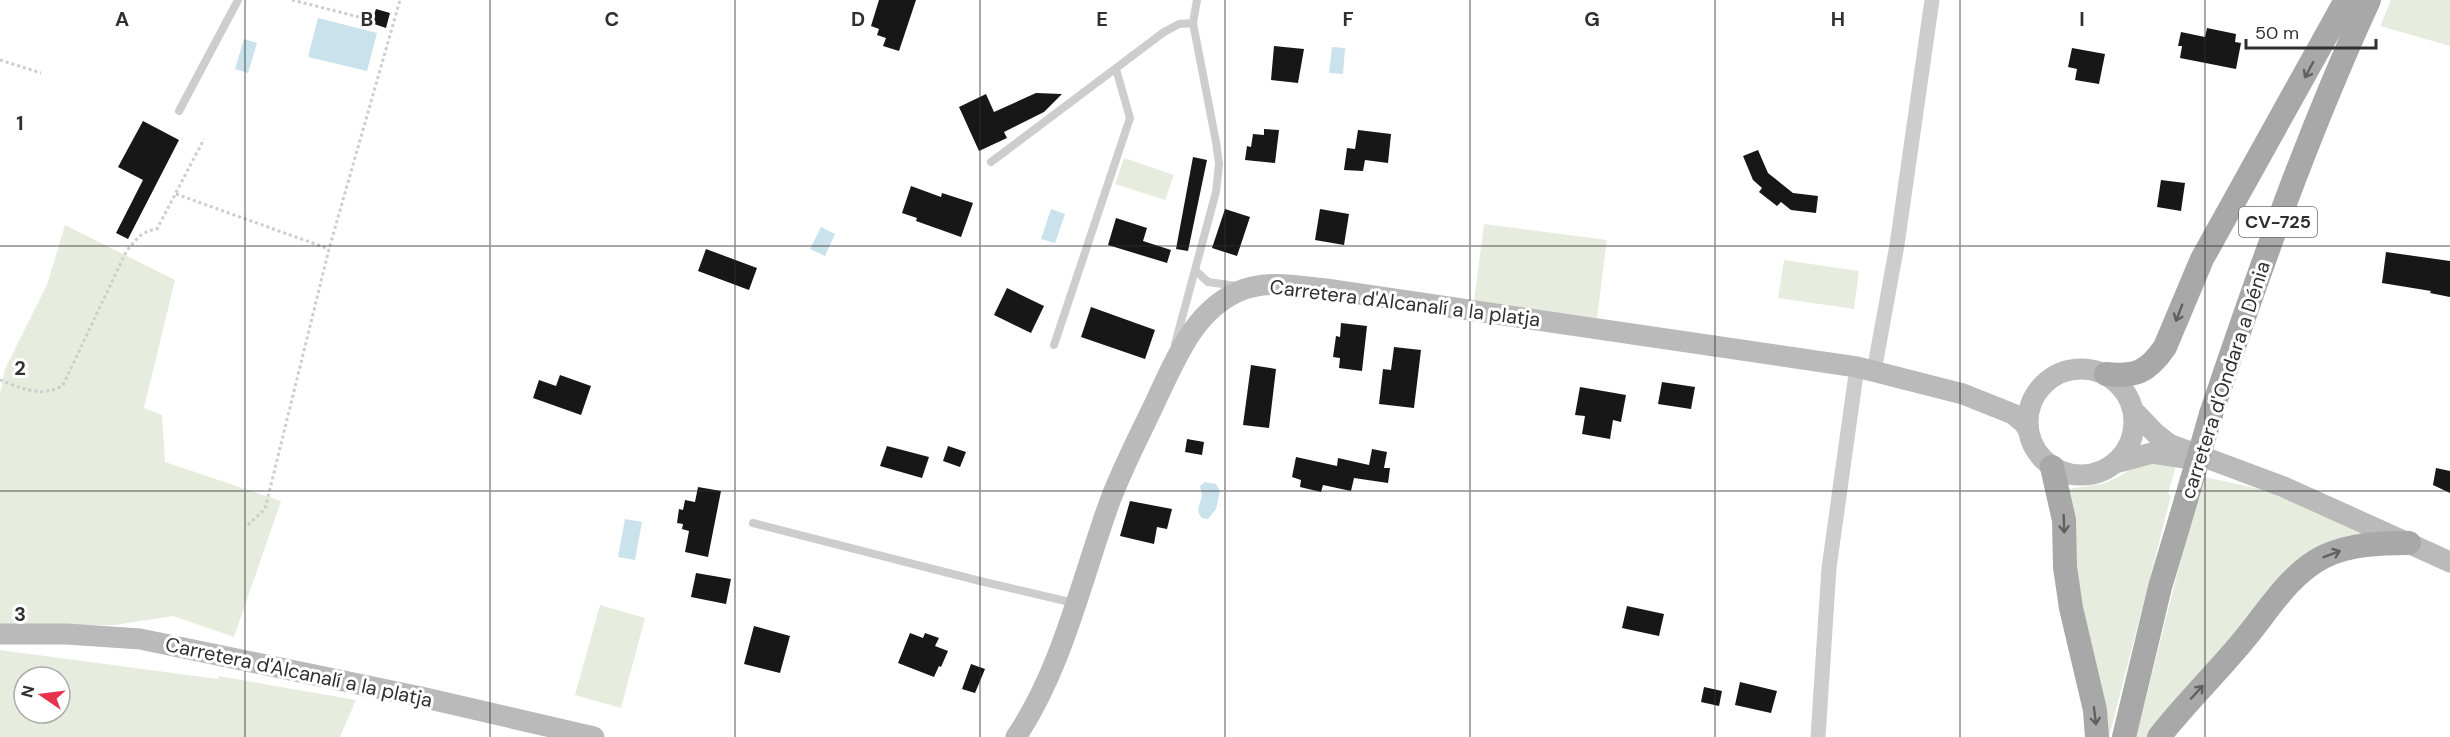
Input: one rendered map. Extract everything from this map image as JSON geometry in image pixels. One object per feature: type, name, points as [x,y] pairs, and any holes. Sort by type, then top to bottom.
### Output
[{"type":"main road","name":"CV-725","points":[[2106,374],[2137,373],[2156,360],[2165,347],[2202,259],[2287,111],[2346,0]]},
{"type":"main road","name":"carretera d'Ondara a Dénia","points":[[2124,737],[2160,587],[2211,414],[2311,134],[2369,0]]},
{"type":"main road","name":"Carretera d'Alcanalí a la platja","points":[[1016,737],[1042,689],[1115,490],[1185,341],[1202,317],[1218,302],[1239,291],[1263,284],[1326,289],[1866,369],[1963,394],[2013,414],[2024,423],[2028,430]]},
{"type":"main road","points":[[2115,463],[2127,448],[2134,430],[2134,411],[2128,396],[2118,383],[2106,374],[2089,369],[2071,369],[2055,375],[2041,386],[2030,407],[2028,430],[2037,451],[2052,467],[2068,474],[2084,475],[2101,472],[2115,463],[2152,453],[2221,465]]},
{"type":"main road","name":"Carretera d'Alcanalí a la platja","points":[[1963,394],[2011,399],[2041,386]]},
{"type":"main road","points":[[2134,411],[2169,444],[2292,490],[2450,562]]},
{"type":"main road","points":[[2052,467],[2063,510],[2065,567],[2071,608],[2095,710],[2097,737]]},
{"type":"main road","points":[[2159,737],[2282,592],[2307,567],[2325,556],[2356,547],[2383,543],[2409,543]]},
{"type":"main road","name":"Carretera d'Alcanalí a la platja","points":[[0,634],[67,634],[140,639],[421,697],[594,737]]},
{"type":"street","points":[[1818,737],[1829,568],[1866,369],[1899,234],[1932,0]]},
{"type":"lane","points":[[179,111],[238,0]]},
{"type":"lane","points":[[1160,393],[1186,295],[1196,271],[1216,192],[1219,164],[1193,23],[1197,0]]},
{"type":"lane","points":[[991,162],[1164,32],[1179,24],[1193,23]]},
{"type":"lane","points":[[1054,345],[1131,118],[1116,69]]},
{"type":"lane","points":[[1196,271],[1208,282],[1240,286],[1263,284]]},
{"type":"lane","points":[[753,523],[980,582],[1075,603]]},
{"type":"path","points":[[292,0],[367,19]]},
{"type":"path","points":[[248,525],[265,509],[328,249],[400,0]]},
{"type":"path","points":[[0,60],[41,74]]},
{"type":"path","points":[[0,380],[33,391],[50,391],[63,385],[126,252],[135,239],[148,231],[158,229],[204,139]]},
{"type":"path","points":[[176,194],[328,249]]},
{"type":"green space","points":[[2391,0],[2450,0],[2450,46],[2380,26]]},
{"type":"green space","points":[[1124,158],[1174,175],[1165,200],[1115,184]]},
{"type":"green space","points":[[1484,224],[1607,240],[1597,318],[1474,301]]},
{"type":"green space","points":[[65,225],[175,280],[144,408],[162,415],[165,462],[281,501],[234,637],[173,616],[115,625],[0,626],[0,394],[5,369],[47,285]]},
{"type":"green space","points":[[1784,260],[1859,271],[1854,309],[1778,298]]},
{"type":"green space","points":[[2141,462],[2177,462],[2168,494],[2171,496],[2109,737],[2105,737],[2078,607],[2074,511],[2069,489],[2105,483]]},
{"type":"green space","points":[[2205,477],[2269,491],[2369,534],[2244,622],[2147,737],[2136,737],[2187,535]]},
{"type":"green space","points":[[600,605],[645,618],[621,708],[575,695]]},
{"type":"green space","points":[[0,650],[218,679],[219,676],[356,700],[340,737],[0,737]]},
{"type":"water","points":[[318,18],[377,33],[367,71],[308,57]]},
{"type":"water","points":[[244,39],[257,43],[248,73],[235,69]]},
{"type":"water","points":[[1332,47],[1345,48],[1343,74],[1329,73]]},
{"type":"water","points":[[1051,209],[1065,214],[1055,243],[1041,239]]},
{"type":"water","points":[[821,227],[835,234],[825,256],[810,249]]},
{"type":"water","points":[[1205,482],[1216,484],[1220,491],[1216,509],[1208,519],[1202,518],[1198,509],[1202,495],[1200,486]]},
{"type":"water","points":[[625,519],[642,522],[635,560],[618,557]]},
{"type":"building","points":[[879,0],[916,0],[899,51],[883,46],[886,38],[877,35],[879,29],[871,26]]},
{"type":"building","points":[[376,9],[390,13],[386,28],[371,23]]},
{"type":"building","points":[[2207,28],[2236,34],[2235,42],[2241,43],[2236,69],[2180,58],[2182,46],[2178,46],[2181,32],[2205,37]]},
{"type":"building","points":[[1274,46],[1304,49],[1298,83],[1271,80]]},
{"type":"building","points":[[2072,48],[2105,54],[2099,84],[2075,80],[2077,69],[2068,67]]},
{"type":"building","points":[[1036,93],[1062,94],[1044,112],[1004,132],[1007,138],[979,151],[959,107],[986,94],[994,112]]},
{"type":"building","points":[[143,121],[179,140],[128,239],[116,233],[143,180],[118,167]]},
{"type":"building","points":[[1264,129],[1279,130],[1275,163],[1245,160],[1247,146],[1251,147],[1253,134],[1264,135]]},
{"type":"building","points":[[1358,130],[1391,134],[1388,163],[1365,160],[1363,171],[1344,170],[1347,148],[1355,149]]},
{"type":"building","points":[[1758,150],[1768,173],[1793,193],[1818,196],[1816,213],[1791,210],[1781,202],[1777,206],[1759,192],[1762,188],[1753,180],[1743,156]]},
{"type":"building","points":[[1193,157],[1207,160],[1188,251],[1176,249]]},
{"type":"building","points":[[2161,180],[2185,183],[2181,211],[2157,207]]},
{"type":"building","points":[[911,186],[941,197],[942,193],[973,203],[961,237],[916,221],[917,218],[902,213]]},
{"type":"building","points":[[1225,209],[1250,217],[1237,256],[1212,248]]},
{"type":"building","points":[[1320,209],[1349,214],[1344,245],[1315,240]]},
{"type":"building","points":[[1116,218],[1147,228],[1143,241],[1171,250],[1167,263],[1108,245]]},
{"type":"building","points":[[706,249],[757,268],[749,290],[698,271]]},
{"type":"building","points":[[2386,252],[2450,261],[2450,297],[2430,293],[2431,291],[2382,283]]},
{"type":"building","points":[[1007,288],[1044,306],[1031,333],[994,315]]},
{"type":"building","points":[[1091,307],[1155,330],[1145,359],[1081,337]]},
{"type":"building","points":[[1341,323],[1367,326],[1362,371],[1339,368],[1340,358],[1333,357],[1336,336],[1340,337]]},
{"type":"building","points":[[1394,347],[1421,350],[1414,408],[1379,404],[1383,369],[1391,370]]},
{"type":"building","points":[[1251,365],[1276,369],[1269,428],[1243,425]]},
{"type":"building","points":[[560,375],[591,386],[581,415],[533,398],[539,380],[556,386]]},
{"type":"building","points":[[1662,382],[1695,387],[1691,409],[1658,404]]},
{"type":"building","points":[[1580,387],[1626,395],[1621,422],[1613,420],[1610,439],[1582,434],[1585,416],[1575,415]]},
{"type":"building","points":[[1187,439],[1204,442],[1202,455],[1185,452]]},
{"type":"building","points":[[887,446],[929,457],[922,478],[880,466]]},
{"type":"building","points":[[948,446],[966,452],[960,467],[943,461]]},
{"type":"building","points":[[1372,449],[1387,452],[1384,468],[1390,468],[1388,483],[1354,478],[1351,491],[1323,485],[1321,492],[1300,487],[1301,480],[1292,477],[1296,457],[1337,466],[1338,458],[1369,465]]},
{"type":"building","points":[[2436,468],[2450,471],[2450,493],[2433,485]]},
{"type":"building","points":[[698,487],[721,491],[708,557],[685,552],[689,531],[682,529],[683,524],[677,523],[679,509],[683,510],[685,500],[695,502]]},
{"type":"building","points":[[1130,501],[1172,509],[1167,529],[1157,527],[1154,544],[1120,536]]},
{"type":"building","points":[[696,573],[731,579],[726,604],[691,597]]},
{"type":"building","points":[[1627,606],[1664,614],[1659,636],[1622,628]]},
{"type":"building","points":[[754,626],[790,636],[780,673],[744,664]]},
{"type":"building","points":[[910,633],[923,638],[925,633],[939,638],[935,646],[948,651],[934,677],[898,663]]},
{"type":"building","points":[[971,664],[985,669],[975,693],[962,689]]},
{"type":"building","points":[[1740,682],[1777,691],[1771,713],[1735,705]]},
{"type":"building","points":[[1704,687],[1722,691],[1719,706],[1701,702]]}]
